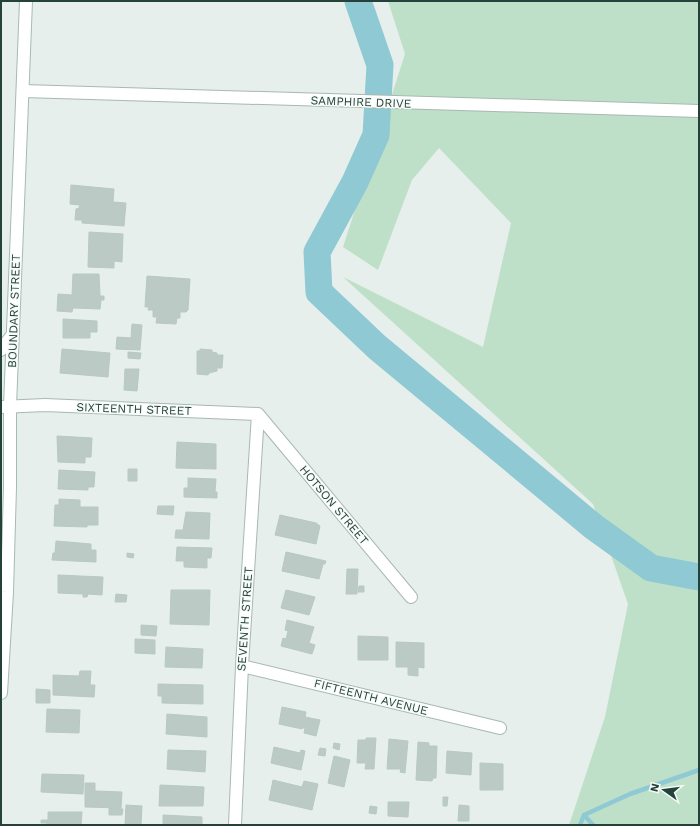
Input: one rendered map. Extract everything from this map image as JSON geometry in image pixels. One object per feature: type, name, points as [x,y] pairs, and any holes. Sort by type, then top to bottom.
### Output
[{"type":"street","name":"BOUNDARY STREET","points":[[1,693],[4,595],[10,487],[4,405],[13,334],[26,1]]},
{"type":"street","name":"SAMPHIRE DRIVE","points":[[23,91],[699,111]]},
{"type":"street","points":[[1,350],[13,334]]},
{"type":"street","name":"SIXTEENTH STREET","points":[[4,405],[258,414]]},
{"type":"street","name":"HOTSON STREET","points":[[258,414],[411,597]]},
{"type":"street","name":"SEVENTH STREET","points":[[235,825],[242,666],[258,414]]},
{"type":"street","points":[[1,468],[10,487]]},
{"type":"street","name":"FIFTEENTH AVENUE","points":[[242,666],[500,728]]},
{"type":"green space","points":[[388,1],[699,1],[699,825],[569,825],[605,717],[628,604],[593,504],[343,277],[483,347],[511,223],[439,148],[412,180],[378,270],[343,247],[405,54]]},
{"type":"building","points":[[71,185],[114,189],[113,202],[126,203],[124,226],[82,223],[82,220],[75,220],[76,209],[79,208],[80,205],[70,204]]},
{"type":"building","points":[[89,232],[123,234],[122,262],[114,261],[114,268],[88,267]]},
{"type":"building","points":[[73,274],[99,274],[100,296],[104,296],[104,300],[101,300],[100,309],[73,308],[72,312],[57,311],[58,294],[72,295]]},
{"type":"building","points":[[147,276],[190,279],[188,310],[186,312],[180,312],[180,318],[177,318],[176,324],[156,323],[157,317],[153,317],[153,310],[148,310],[149,307],[145,307]]},
{"type":"building","points":[[63,319],[97,321],[97,332],[90,332],[90,338],[63,338]]},
{"type":"building","points":[[132,324],[142,325],[140,350],[116,349],[117,337],[131,338]]},
{"type":"building","points":[[62,349],[110,353],[108,377],[60,373]]},
{"type":"building","points":[[200,349],[212,350],[212,352],[217,353],[217,355],[223,355],[222,368],[217,368],[217,371],[209,373],[208,375],[197,374],[197,351],[200,351]]},
{"type":"building","points":[[128,352],[141,353],[140,359],[128,358]]},
{"type":"building","points":[[125,369],[139,369],[137,391],[124,390]]},
{"type":"building","points":[[57,436],[92,438],[91,457],[85,457],[85,463],[58,462]]},
{"type":"building","points":[[177,442],[216,444],[216,469],[176,468]]},
{"type":"building","points":[[128,469],[137,469],[137,481],[128,481]]},
{"type":"building","points":[[59,470],[95,472],[94,487],[88,487],[88,490],[58,489]]},
{"type":"building","points":[[188,478],[216,479],[215,492],[217,492],[217,498],[184,497],[184,488],[188,488]]},
{"type":"building","points":[[59,499],[80,500],[80,507],[98,507],[98,525],[87,525],[87,527],[54,526],[55,505],[59,505]]},
{"type":"building","points":[[158,506],[174,506],[173,515],[157,514]]},
{"type":"building","points":[[186,512],[210,513],[209,539],[175,538],[176,530],[183,530]]},
{"type":"building","points":[[280,515],[316,523],[320,526],[316,544],[275,535]]},
{"type":"building","points":[[56,541],[91,544],[91,550],[96,550],[96,562],[52,560],[53,553],[55,553]]},
{"type":"building","points":[[177,547],[212,548],[211,558],[207,558],[207,568],[184,567],[184,561],[176,561]]},
{"type":"building","points":[[286,552],[326,561],[325,564],[323,564],[319,579],[282,571]]},
{"type":"building","points":[[127,553],[134,554],[133,558],[127,557]]},
{"type":"building","points":[[347,569],[358,569],[357,594],[346,594]]},
{"type":"building","points":[[58,575],[103,577],[102,595],[88,594],[87,597],[83,597],[83,594],[58,593]]},
{"type":"building","points":[[359,586],[364,586],[364,592],[358,592]]},
{"type":"building","points":[[171,590],[210,590],[209,625],[170,624]]},
{"type":"building","points":[[286,590],[315,597],[309,615],[281,608]]},
{"type":"building","points":[[116,594],[127,595],[126,602],[115,602]]},
{"type":"building","points":[[287,620],[314,627],[309,643],[315,645],[312,654],[281,646],[283,638],[286,639],[288,631],[285,630]]},
{"type":"building","points":[[141,625],[157,626],[156,636],[141,635]]},
{"type":"building","points":[[358,636],[388,637],[388,660],[358,660]]},
{"type":"building","points":[[135,639],[155,640],[155,654],[135,653]]},
{"type":"building","points":[[396,642],[424,643],[424,668],[418,667],[418,676],[408,675],[408,667],[396,667]]},
{"type":"building","points":[[166,647],[203,649],[202,668],[165,667]]},
{"type":"building","points":[[80,671],[91,671],[90,685],[95,685],[94,697],[53,695],[53,675],[79,676]]},
{"type":"building","points":[[158,684],[203,685],[203,704],[162,703],[162,696],[158,696]]},
{"type":"building","points":[[36,689],[50,690],[50,703],[36,703]]},
{"type":"building","points":[[282,707],[306,712],[305,717],[320,720],[316,736],[304,733],[305,728],[302,729],[279,724]]},
{"type":"building","points":[[47,709],[80,710],[79,733],[46,732]]},
{"type":"building","points":[[167,714],[207,717],[207,737],[166,734]]},
{"type":"building","points":[[366,738],[376,738],[374,769],[365,769],[366,763],[357,763],[358,740],[366,740]]},
{"type":"building","points":[[389,739],[408,741],[405,773],[400,772],[401,769],[387,769]]},
{"type":"building","points":[[418,742],[429,743],[429,746],[437,746],[436,778],[433,778],[432,781],[416,780]]},
{"type":"building","points":[[334,743],[340,744],[339,750],[333,748]]},
{"type":"building","points":[[274,747],[300,753],[301,750],[305,751],[301,770],[271,763]]},
{"type":"building","points":[[320,748],[326,749],[325,756],[318,755]]},
{"type":"building","points":[[168,750],[206,751],[205,772],[167,769]]},
{"type":"building","points":[[447,751],[472,753],[471,775],[446,773]]},
{"type":"building","points":[[334,756],[350,760],[344,787],[328,783]]},
{"type":"building","points":[[480,763],[503,764],[503,790],[480,790]]},
{"type":"building","points":[[42,774],[84,775],[83,794],[41,792]]},
{"type":"building","points":[[273,780],[302,787],[304,781],[318,784],[312,810],[269,800]]},
{"type":"building","points":[[85,783],[95,783],[95,791],[122,792],[121,808],[85,807]]},
{"type":"building","points":[[160,785],[204,787],[203,806],[159,806]]},
{"type":"building","points":[[443,797],[448,797],[447,806],[443,806]]},
{"type":"building","points":[[388,802],[409,802],[408,817],[388,816]]},
{"type":"building","points":[[126,805],[142,806],[141,825],[125,825]]},
{"type":"building","points":[[459,805],[469,806],[469,821],[458,821]]},
{"type":"building","points":[[370,806],[377,807],[376,814],[369,813]]},
{"type":"building","points":[[109,808],[123,809],[122,815],[109,815]]},
{"type":"building","points":[[48,812],[82,812],[81,825],[47,825],[47,823],[41,823],[41,820],[48,820]]},
{"type":"building","points":[[163,815],[202,817],[202,825],[163,825]]},
{"type":"waterway","points":[[358,1],[380,65],[376,135],[355,182],[317,252],[319,292],[377,347],[594,527],[651,568],[699,577]]},
{"type":"waterway","points":[[580,825],[584,815],[630,794],[699,770]]},
{"type":"waterway","points":[[584,815],[593,825]]}]
